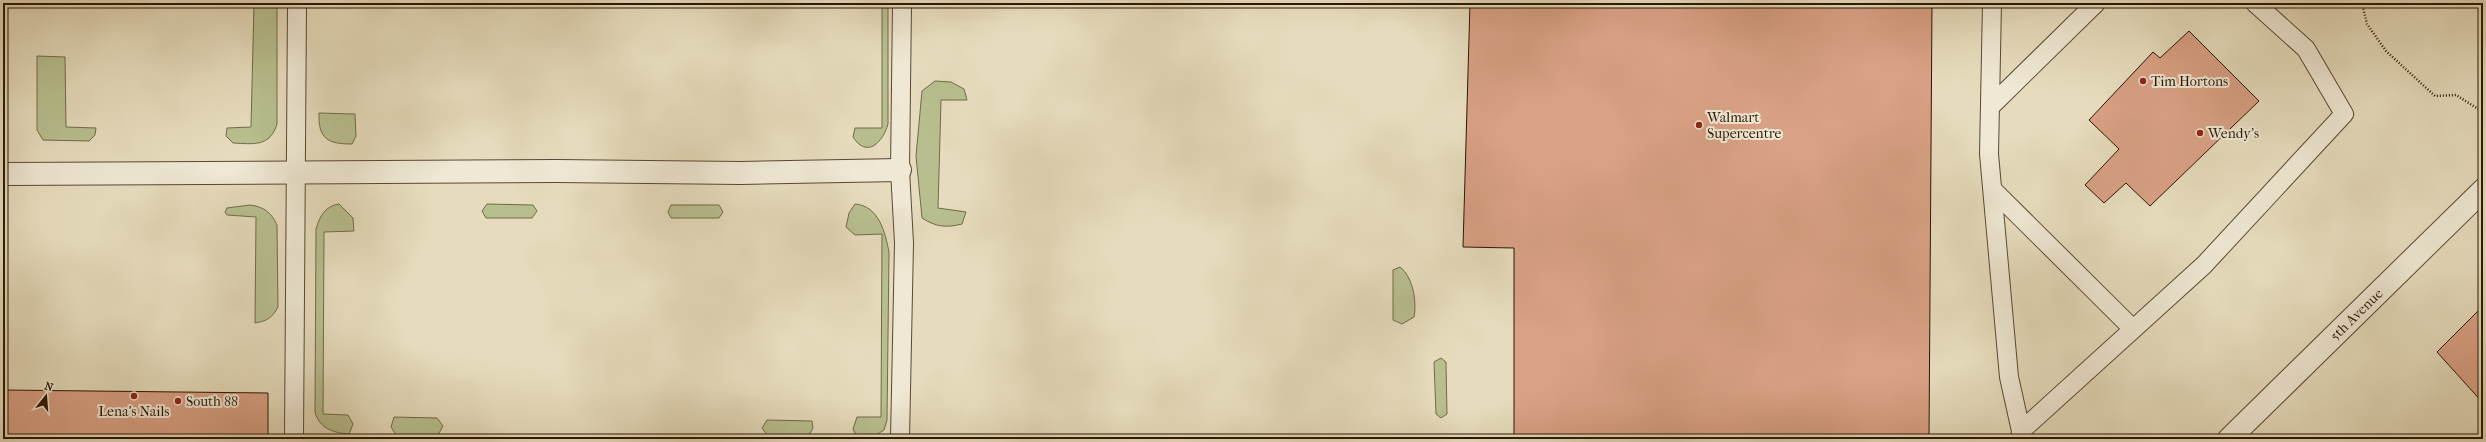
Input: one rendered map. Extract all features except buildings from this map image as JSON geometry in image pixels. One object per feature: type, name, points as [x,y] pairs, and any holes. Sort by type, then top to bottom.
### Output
[{"type":"street","points":[[3,174],[741,173],[900,170]]},
{"type":"street","name":"5th Avenue","points":[[2229,439],[2483,190]]},
{"type":"lane","points":[[294,439],[297,3]]},
{"type":"lane","points":[[900,439],[904,243],[900,170],[902,3]]},
{"type":"lane","points":[[1992,3],[1990,154],[2009,377],[2020,435]]},
{"type":"lane","points":[[1990,107],[2096,3]]},
{"type":"lane","points":[[2020,435],[2204,265],[2344,114],[2306,49],[2255,3]]},
{"type":"lane","points":[[1993,190],[2133,329]]},
{"type":"path","points":[[2362,3],[2367,24],[2386,52],[2436,96],[2456,95],[2483,112]]},
{"type":"green space","points":[[254,3],[277,3],[277,124],[270,137],[266,140],[248,144],[233,143],[226,136],[227,128],[251,127]]},
{"type":"green space","points":[[882,3],[888,3],[888,124],[886,131],[874,146],[864,147],[853,137],[855,128],[882,128]]},
{"type":"green space","points":[[37,56],[65,57],[66,127],[96,128],[95,135],[89,141],[43,140],[37,130]]},
{"type":"green space","points":[[935,81],[951,82],[964,89],[967,100],[941,100],[938,208],[966,212],[962,224],[951,226],[937,225],[922,218],[916,156],[922,91]]},
{"type":"green space","points":[[319,113],[355,114],[356,136],[352,144],[337,143],[326,138],[320,129]]},
{"type":"green space","points":[[339,204],[353,218],[354,231],[324,232],[323,414],[348,415],[353,424],[349,434],[332,431],[323,426],[315,412],[316,229],[324,212],[330,207]]},
{"type":"green space","points":[[487,204],[533,205],[537,211],[532,218],[486,218],[482,211]]},
{"type":"green space","points":[[855,204],[870,210],[880,221],[889,252],[887,420],[884,430],[876,435],[857,437],[853,429],[857,417],[881,417],[882,234],[855,235],[846,227],[849,213]]},
{"type":"green space","points":[[250,205],[259,207],[270,213],[277,225],[278,307],[274,314],[269,318],[255,323],[256,217],[227,215],[225,212],[227,208]]},
{"type":"green space","points":[[671,205],[719,205],[723,212],[719,218],[671,218],[668,212]]},
{"type":"green space","points":[[1400,267],[1411,283],[1415,304],[1414,317],[1402,324],[1393,320],[1393,270]]},
{"type":"green space","points":[[1441,358],[1446,362],[1447,414],[1441,418],[1436,414],[1434,362]]},
{"type":"green space","points":[[394,417],[437,418],[443,426],[438,435],[396,435],[391,427]]},
{"type":"green space","points":[[767,420],[812,421],[813,428],[809,435],[768,436],[762,428]]},
{"type":"place","name":"Tim Hortons","points":[[2143,81]]},
{"type":"place","name":"Walmart Supercentre","points":[[1699,125]]},
{"type":"place","name":"Wendy's","points":[[2200,133]]},
{"type":"place","name":"Lena's Nails","points":[[134,396]]},
{"type":"place","name":"South 88","points":[[178,401]]}]
